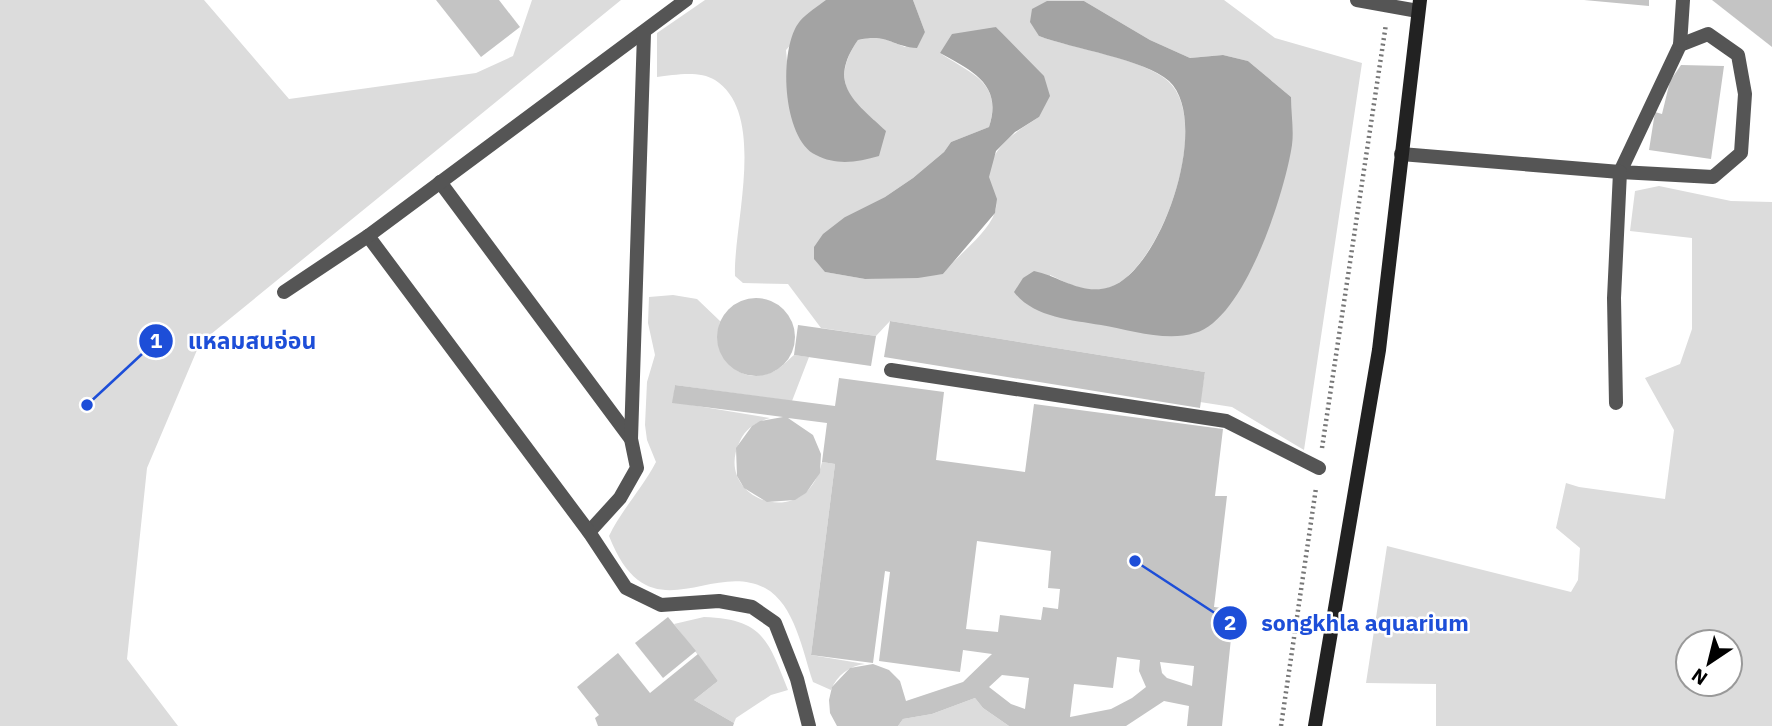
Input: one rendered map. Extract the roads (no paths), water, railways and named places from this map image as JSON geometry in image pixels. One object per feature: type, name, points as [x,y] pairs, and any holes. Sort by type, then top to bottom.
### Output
[{"type":"street","points":[[1315,726],[1379,349],[1419,6]]},
{"type":"lane","points":[[284,292],[368,236],[686,0]]},
{"type":"lane","points":[[1357,0],[1388,6],[1419,6]]},
{"type":"lane","points":[[1616,403],[1614,298],[1620,172],[1680,45],[1683,0]]},
{"type":"lane","points":[[589,532],[620,498],[637,468],[631,439],[644,33]]},
{"type":"lane","points":[[1401,154],[1713,177],[1741,153],[1745,94],[1738,55],[1708,34],[1680,45]]},
{"type":"lane","points":[[440,182],[631,439]]},
{"type":"lane","points":[[368,236],[589,532],[626,588],[662,605],[719,601],[752,607],[775,623],[797,679],[809,726]]},
{"type":"lane","points":[[891,370],[1226,421],[1319,468]]},
{"type":"place","name":"แหลมสนอ่อน","points":[[87,405]]},
{"type":"place","name":"songkhla aquarium","points":[[1135,561]]}]
